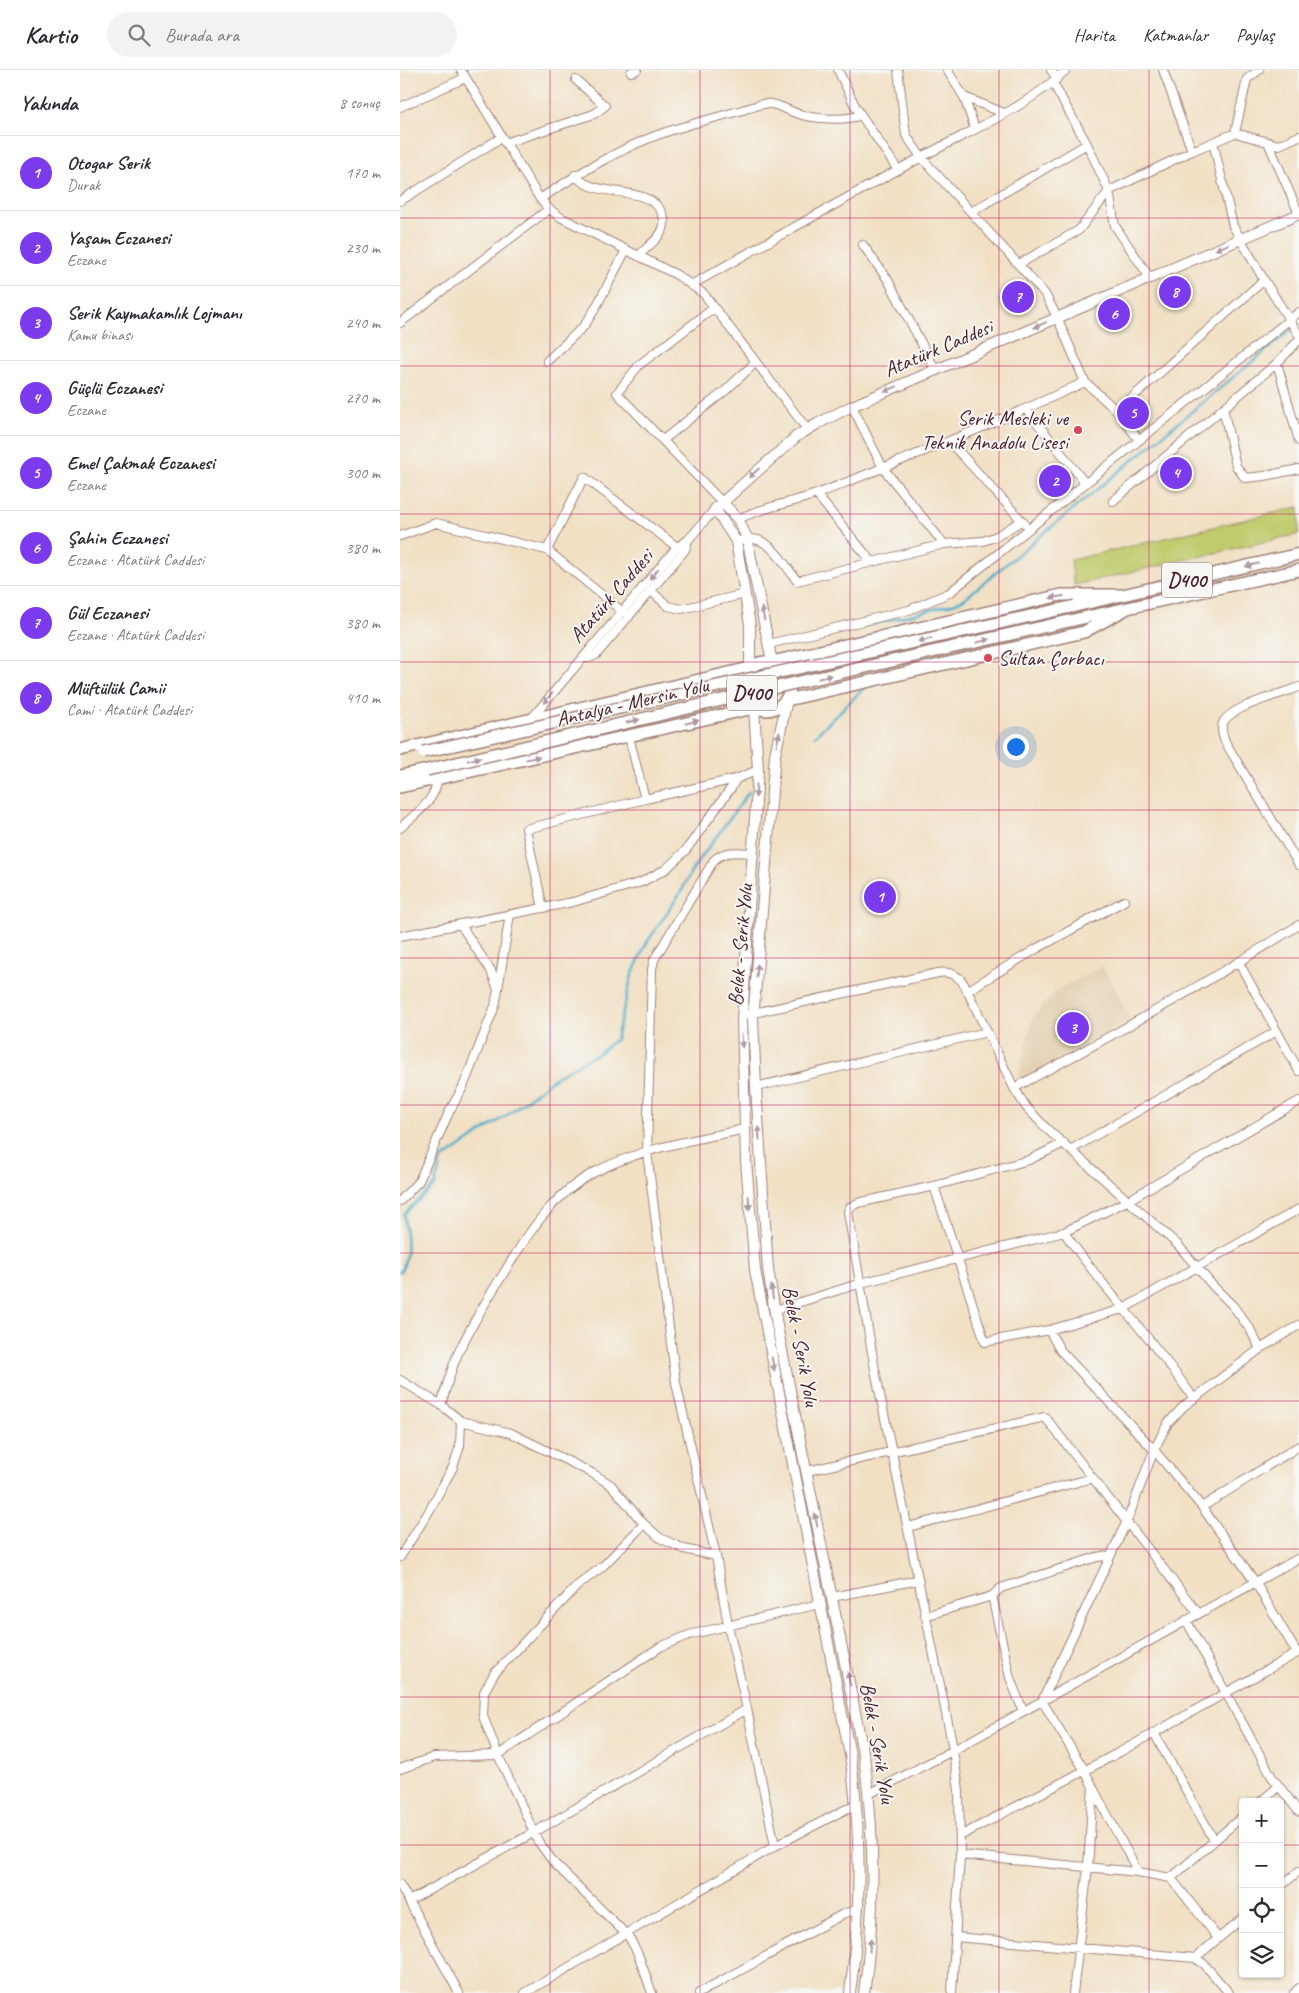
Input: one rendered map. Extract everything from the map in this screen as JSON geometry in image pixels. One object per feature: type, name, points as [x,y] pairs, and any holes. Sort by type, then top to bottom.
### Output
[{"type":"highway","name":"D400","points":[[1123,595],[1299,554]]},
{"type":"highway","name":"D400","points":[[1126,609],[1299,570]]},
{"type":"highway","name":"Antalya - Mersin Yolu","points":[[400,758],[1123,595]]},
{"type":"highway","points":[[400,750],[750,668],[756,664],[772,662],[1061,596],[1123,595]]},
{"type":"highway","name":"Antalya - Mersin Yolu","points":[[400,776],[769,689],[1126,609]]},
{"type":"highway","points":[[787,700],[1084,632],[1126,609]]},
{"type":"highway","points":[[400,788],[754,708],[768,711],[782,705],[787,700],[791,689],[789,677],[782,667],[772,662]]},
{"type":"highway","points":[[750,668],[742,681],[742,689],[748,703],[754,708]]},
{"type":"main road","name":"Atatürk Caddesi","points":[[719,505],[807,429],[852,406],[1299,214]]},
{"type":"main road","points":[[719,505],[738,519],[772,662]]},
{"type":"main road","points":[[719,505],[742,540],[745,594],[750,625],[750,668]]},
{"type":"main road","name":"Belek - Serik Yolu","points":[[787,700],[775,755],[754,1013],[756,1087],[768,1269],[864,1757],[869,1794],[873,1832],[874,1894],[869,1963],[864,1993]]},
{"type":"main road","name":"Belek - Serik Yolu","points":[[754,708],[758,770],[742,1015],[745,1129],[755,1270],[850,1755],[856,1804],[860,1887],[850,1993]]},
{"type":"street","points":[[460,70],[540,199],[549,209],[562,218],[677,274],[704,294],[807,429]]},
{"type":"street","points":[[838,70],[861,115],[898,170]]},
{"type":"street","points":[[898,70],[906,135],[921,157],[1045,294],[1085,382],[1117,411],[1140,440]]},
{"type":"street","points":[[947,70],[964,97],[975,129]]},
{"type":"street","points":[[1051,70],[1109,191],[1116,226],[1150,278]]},
{"type":"street","points":[[691,285],[1004,113],[1055,81],[1066,70]]},
{"type":"street","points":[[1163,70],[1192,151]]},
{"type":"street","points":[[1235,133],[1247,79],[1259,70]]},
{"type":"street","points":[[400,107],[465,78]]},
{"type":"street","points":[[400,201],[504,140],[594,114],[605,106],[576,80]]},
{"type":"street","points":[[964,97],[1004,113]]},
{"type":"street","points":[[540,199],[575,175],[646,140],[669,131],[762,104],[776,104],[807,117],[851,118],[861,115]]},
{"type":"street","points":[[1019,264],[1079,230],[1109,191],[1192,151],[1235,133],[1279,145],[1299,136]]},
{"type":"street","points":[[1213,142],[1233,226],[1239,239],[1299,335]]},
{"type":"street","points":[[1268,142],[1299,214]]},
{"type":"street","points":[[971,212],[1087,144]]},
{"type":"street","points":[[575,175],[588,185],[648,199],[659,207],[665,220],[664,228],[658,237],[638,256]]},
{"type":"street","points":[[400,323],[549,209]]},
{"type":"street","points":[[864,245],[888,280],[936,371]]},
{"type":"street","points":[[546,361],[584,326],[626,250]]},
{"type":"street","points":[[1117,411],[1264,280]]},
{"type":"street","points":[[714,308],[639,365],[617,393],[663,440],[719,505]]},
{"type":"street","points":[[769,644],[922,606],[948,593],[1299,312]]},
{"type":"street","points":[[1113,501],[1277,363],[1299,340]]},
{"type":"street","points":[[663,440],[725,391],[756,362]]},
{"type":"street","points":[[1277,363],[1299,441]]},
{"type":"street","points":[[738,519],[750,513],[816,494],[883,468],[1026,409],[1085,382]]},
{"type":"street","points":[[852,406],[883,468],[944,544]]},
{"type":"street","points":[[1223,408],[1236,466],[1245,478],[1299,469]]},
{"type":"street","points":[[1026,409],[1086,483]]},
{"type":"street","points":[[949,441],[1028,528]]},
{"type":"street","points":[[547,550],[584,477],[677,547]]},
{"type":"street","points":[[816,494],[872,562]]},
{"type":"street","name":"Atatürk Caddesi","points":[[531,719],[583,658],[626,614],[677,547],[688,540],[719,505]]},
{"type":"street","points":[[742,540],[757,539],[767,543],[797,581],[944,544],[982,541],[997,536],[1022,521]]},
{"type":"street","points":[[400,536],[436,523],[547,550],[626,614],[651,591],[686,550],[688,540]]},
{"type":"street","points":[[651,591],[668,606],[681,609],[745,594]]},
{"type":"street","points":[[1299,687],[1231,714],[1222,724],[1227,745],[1299,865]]},
{"type":"street","points":[[629,737],[645,799]]},
{"type":"street","points":[[543,908],[526,829],[645,799],[736,779],[758,770]]},
{"type":"street","points":[[400,828],[432,797],[436,789],[437,779]]},
{"type":"street","points":[[400,936],[543,908],[627,888],[642,882],[661,872],[686,850],[736,779]]},
{"type":"street","points":[[752,853],[730,852],[722,854],[714,860],[654,960],[652,969],[647,1152],[676,1383],[716,1556],[728,1625],[776,1846]]},
{"type":"street","points":[[967,991],[1036,949],[1124,901]]},
{"type":"street","points":[[400,1201],[419,1181],[449,1112],[464,1087],[492,1015],[498,990],[510,914]]},
{"type":"street","points":[[460,924],[491,971],[498,990]]},
{"type":"street","points":[[1014,1088],[1103,1041],[1239,963],[1299,925]]},
{"type":"street","points":[[1239,963],[1299,1070]]},
{"type":"street","points":[[742,1015],[944,972],[958,977],[967,991],[1014,1088],[1026,1107],[1048,1130],[1072,1149],[1127,1201],[1178,1244],[1242,1317],[1260,1349]]},
{"type":"street","points":[[1072,1149],[1277,1031]]},
{"type":"street","points":[[756,1087],[987,1032]]},
{"type":"street","points":[[775,1310],[861,1283],[1064,1232],[1127,1201],[1299,1101]]},
{"type":"street","points":[[442,1405],[460,1348],[477,1316],[530,1230],[547,1209],[577,1183],[615,1162],[647,1152],[745,1129]]},
{"type":"street","points":[[952,1993],[960,1856],[958,1790],[908,1527],[875,1370],[848,1212],[850,1207],[858,1203],[934,1186],[1029,1160],[1064,1143]]},
{"type":"street","points":[[934,1186],[985,1342],[1049,1330],[1124,1309],[1299,1210]]},
{"type":"street","points":[[1064,1232],[1086,1264],[1161,1353],[1194,1399]]},
{"type":"street","points":[[1042,1701],[1127,1521],[1154,1450],[1168,1423],[1180,1410],[1260,1349],[1299,1325]]},
{"type":"street","points":[[960,1836],[1154,1734],[1298,1653],[1255,1582],[1202,1507],[1154,1450],[1060,1350],[1049,1330]]},
{"type":"street","points":[[400,1380],[442,1405],[461,1421],[511,1433],[592,1473],[611,1485],[644,1524],[660,1538],[670,1544],[716,1556]]},
{"type":"street","points":[[807,1471],[1045,1417],[1198,1614]]},
{"type":"street","points":[[400,1557],[428,1513],[453,1468],[460,1446],[461,1421]]},
{"type":"street","points":[[1202,1507],[1299,1446]]},
{"type":"street","points":[[908,1527],[1093,1478]]},
{"type":"street","points":[[644,1524],[603,1566],[576,1586],[494,1674],[488,1682],[482,1701],[483,1716],[498,1755],[533,1833],[554,1863],[626,1932],[636,1948],[652,1993]]},
{"type":"street","points":[[925,1616],[992,1596],[1001,1588],[1100,1556],[1109,1558]]},
{"type":"street","points":[[869,1794],[952,1751],[1299,1558]]},
{"type":"street","points":[[832,1597],[918,1580]]},
{"type":"street","points":[[992,1596],[1010,1678],[1022,1712]]},
{"type":"street","points":[[400,1769],[434,1757],[498,1755],[647,1654],[689,1635],[819,1604]]},
{"type":"street","points":[[1186,1620],[1278,1787],[1299,1812]]},
{"type":"street","points":[[1042,1701],[1085,1771],[1138,1872]]},
{"type":"street","points":[[409,1901],[533,1833],[747,1708]]},
{"type":"street","points":[[1154,1734],[1214,1840]]},
{"type":"street","points":[[1073,1993],[1088,1867],[1093,1787]]},
{"type":"street","points":[[1265,1798],[1278,1787]]},
{"type":"street","points":[[525,1993],[626,1932],[776,1846],[856,1804]]},
{"type":"street","points":[[1171,1878],[1239,1819]]},
{"type":"street","points":[[960,1856],[1138,1872],[1171,1878],[1218,1938]]},
{"type":"street","points":[[1284,1884],[1299,1872]]},
{"type":"street","points":[[400,1885],[459,1993]]},
{"type":"street","points":[[699,1993],[845,1914],[858,1910]]},
{"type":"street","points":[[1196,1958],[1239,1921]]},
{"type":"street","points":[[955,1937],[1196,1958],[1204,1964],[1229,1993]]},
{"type":"street","points":[[1294,1993],[1299,1988]]},
{"type":"shaded area","points":[[1103,966],[1131,1020],[1017,1081],[1033,1017],[1057,990]]},
{"type":"green space","points":[[1299,507],[1299,534],[1074,585],[1071,560]]},
{"type":"waterway","points":[[866,626],[953,604],[964,599],[1293,328]]},
{"type":"waterway","points":[[815,736],[865,687]]},
{"type":"waterway","points":[[400,1272],[406,1252],[404,1214],[435,1185],[441,1160],[507,1115],[557,1076],[599,1053],[616,1039],[632,975],[646,944],[681,892],[692,870],[749,792]]},
{"type":"place","name":"Müftülük Camii","points":[[1175,292]]},
{"type":"place","name":"Gül Eczanesi","points":[[1018,297]]},
{"type":"place","name":"Şahin Eczanesi","points":[[1114,314]]},
{"type":"place","name":"Emel Çakmak Eczanesi","points":[[1133,413]]},
{"type":"place","name":"Serik Mesleki ve Teknik Anadolu Lisesi","points":[[1078,430]]},
{"type":"place","name":"Güçlü Eczanesi","points":[[1176,473]]},
{"type":"place","name":"Yaşam Eczanesi","points":[[1055,481]]},
{"type":"place","name":"Sultan Çorbacı","points":[[988,658]]},
{"type":"place","name":"Otogar Serik","points":[[880,897]]},
{"type":"place","name":"Serik Kaymakamlık Lojmanı","points":[[1073,1028]]}]
